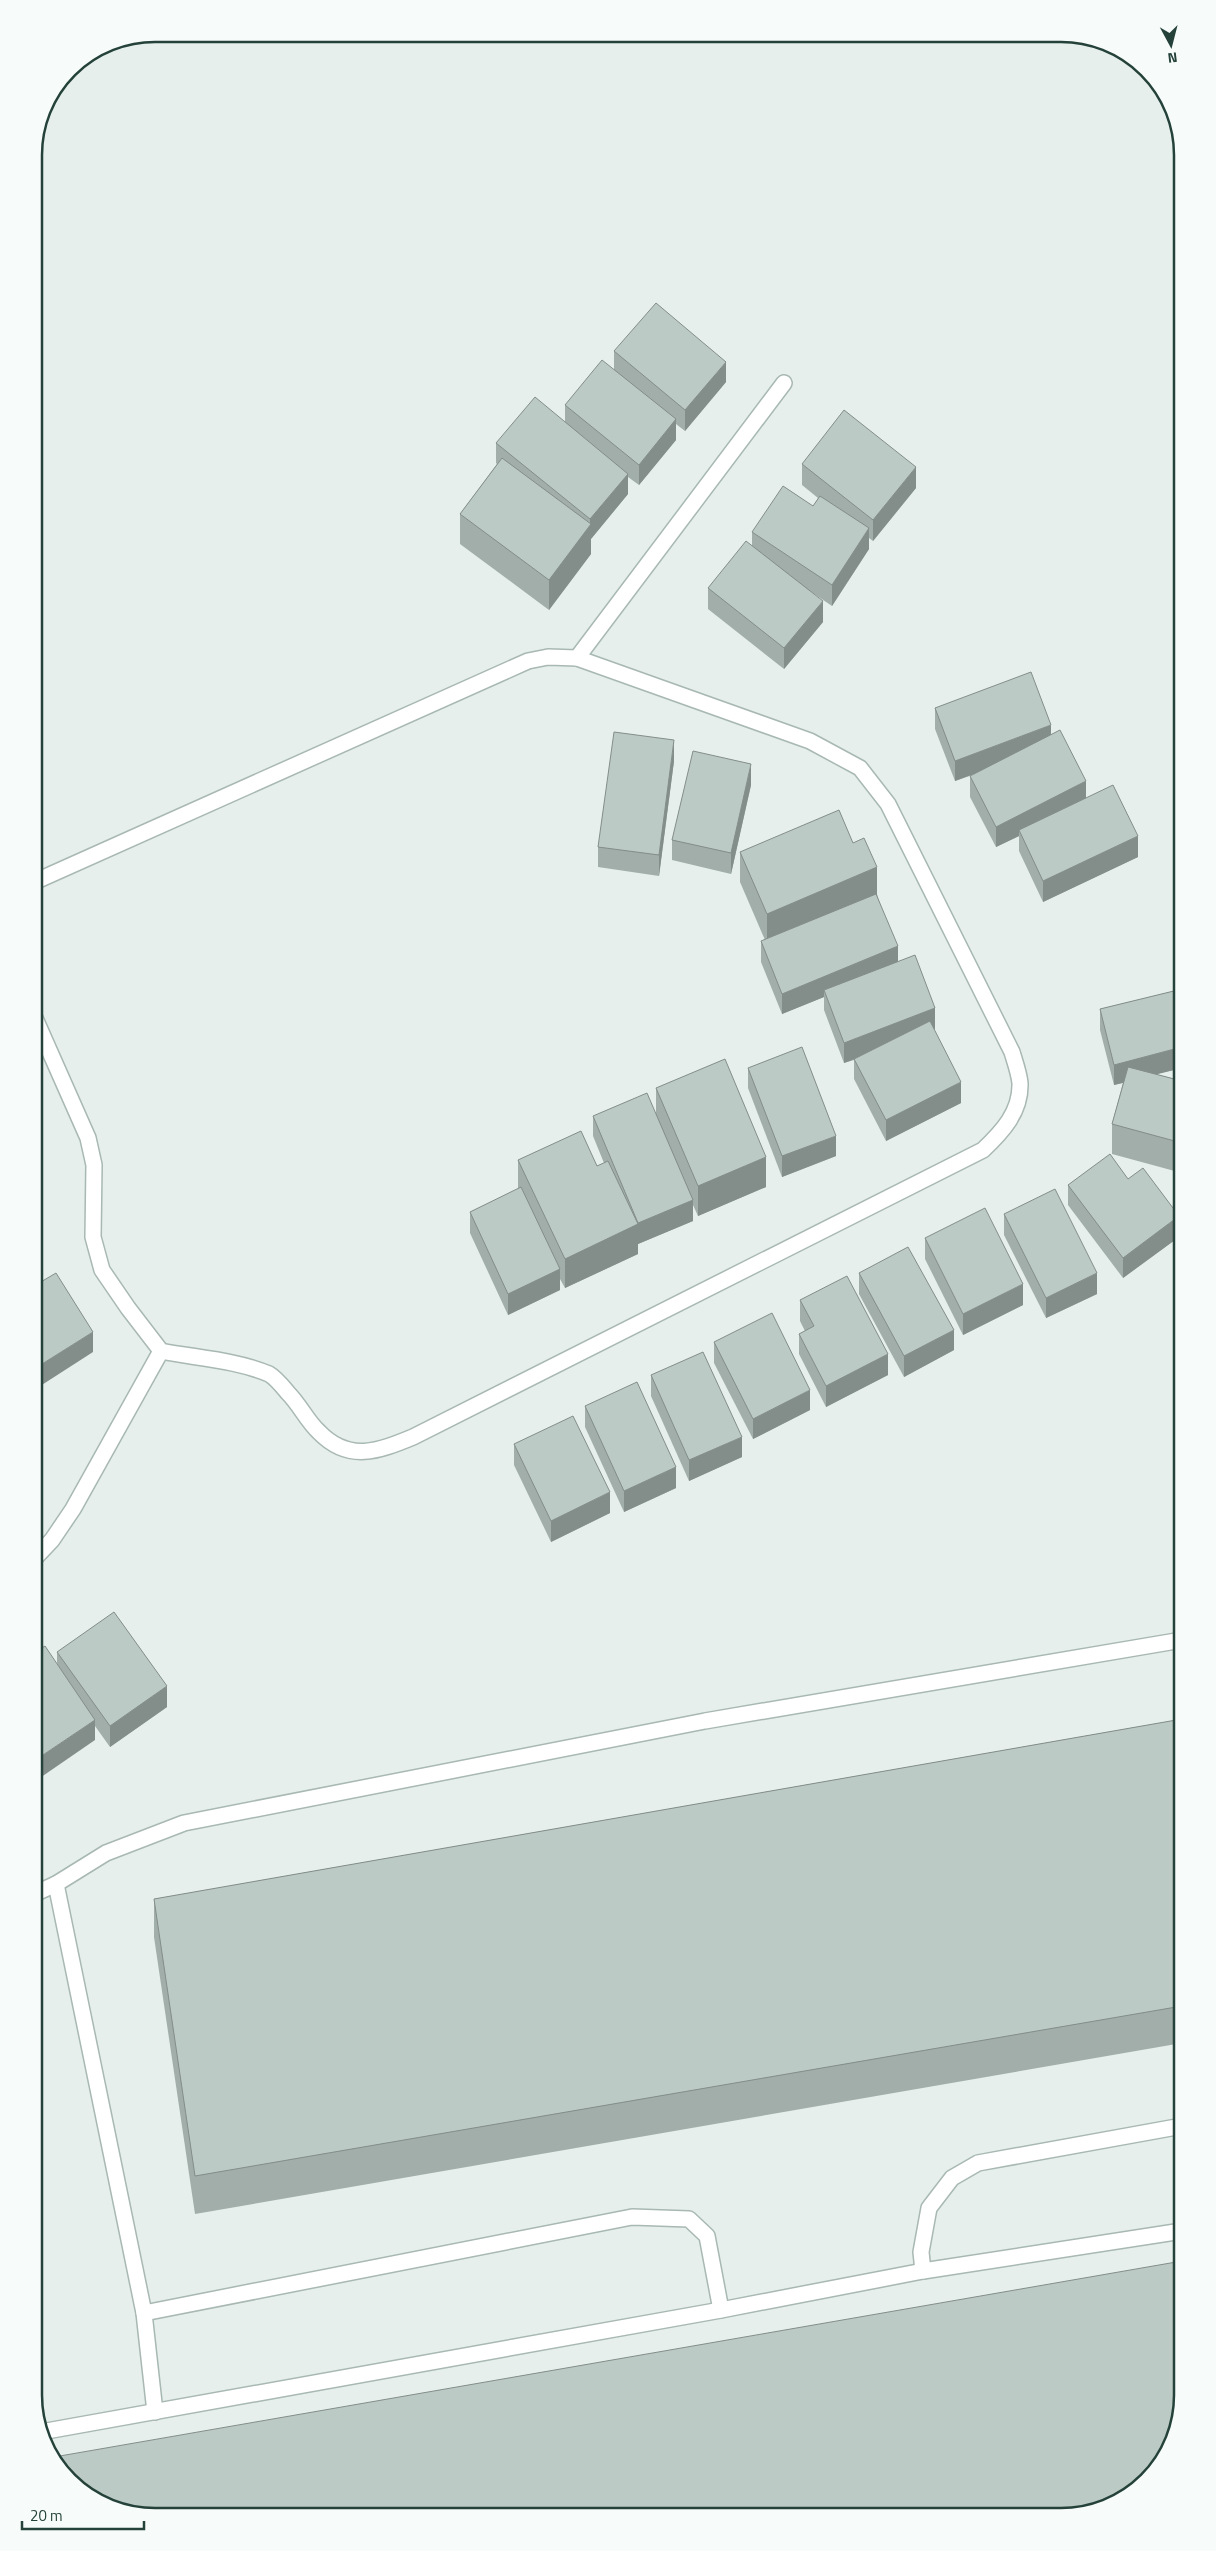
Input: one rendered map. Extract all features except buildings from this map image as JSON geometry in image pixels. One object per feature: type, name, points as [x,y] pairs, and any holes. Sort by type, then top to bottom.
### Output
[{"type":"lane","points":[[577,658],[784,383]]},
{"type":"lane","points":[[43,878],[528,661],[548,657],[577,658],[810,741],[860,768],[888,804],[1012,1052],[1020,1084],[1016,1110],[1003,1131],[983,1150],[385,1449],[358,1453],[341,1448],[319,1432],[295,1400],[271,1375],[245,1367],[161,1351],[128,1308],[102,1270],[94,1237],[94,1165],[88,1138],[43,1035]]},
{"type":"lane","points":[[42,1550],[52,1540],[73,1509],[161,1351]]},
{"type":"lane","points":[[42,1890],[56,1884],[106,1853],[184,1823],[705,1721],[1174,1641]]},
{"type":"lane","points":[[56,1884],[144,2313],[155,2412]]},
{"type":"lane","points":[[923,2271],[921,2252],[929,2208],[952,2178],[978,2163],[1174,2127]]},
{"type":"lane","points":[[144,2313],[632,2217],[689,2218],[707,2236],[721,2310]]},
{"type":"lane","points":[[48,2431],[721,2310],[923,2271],[1174,2232]]}]
